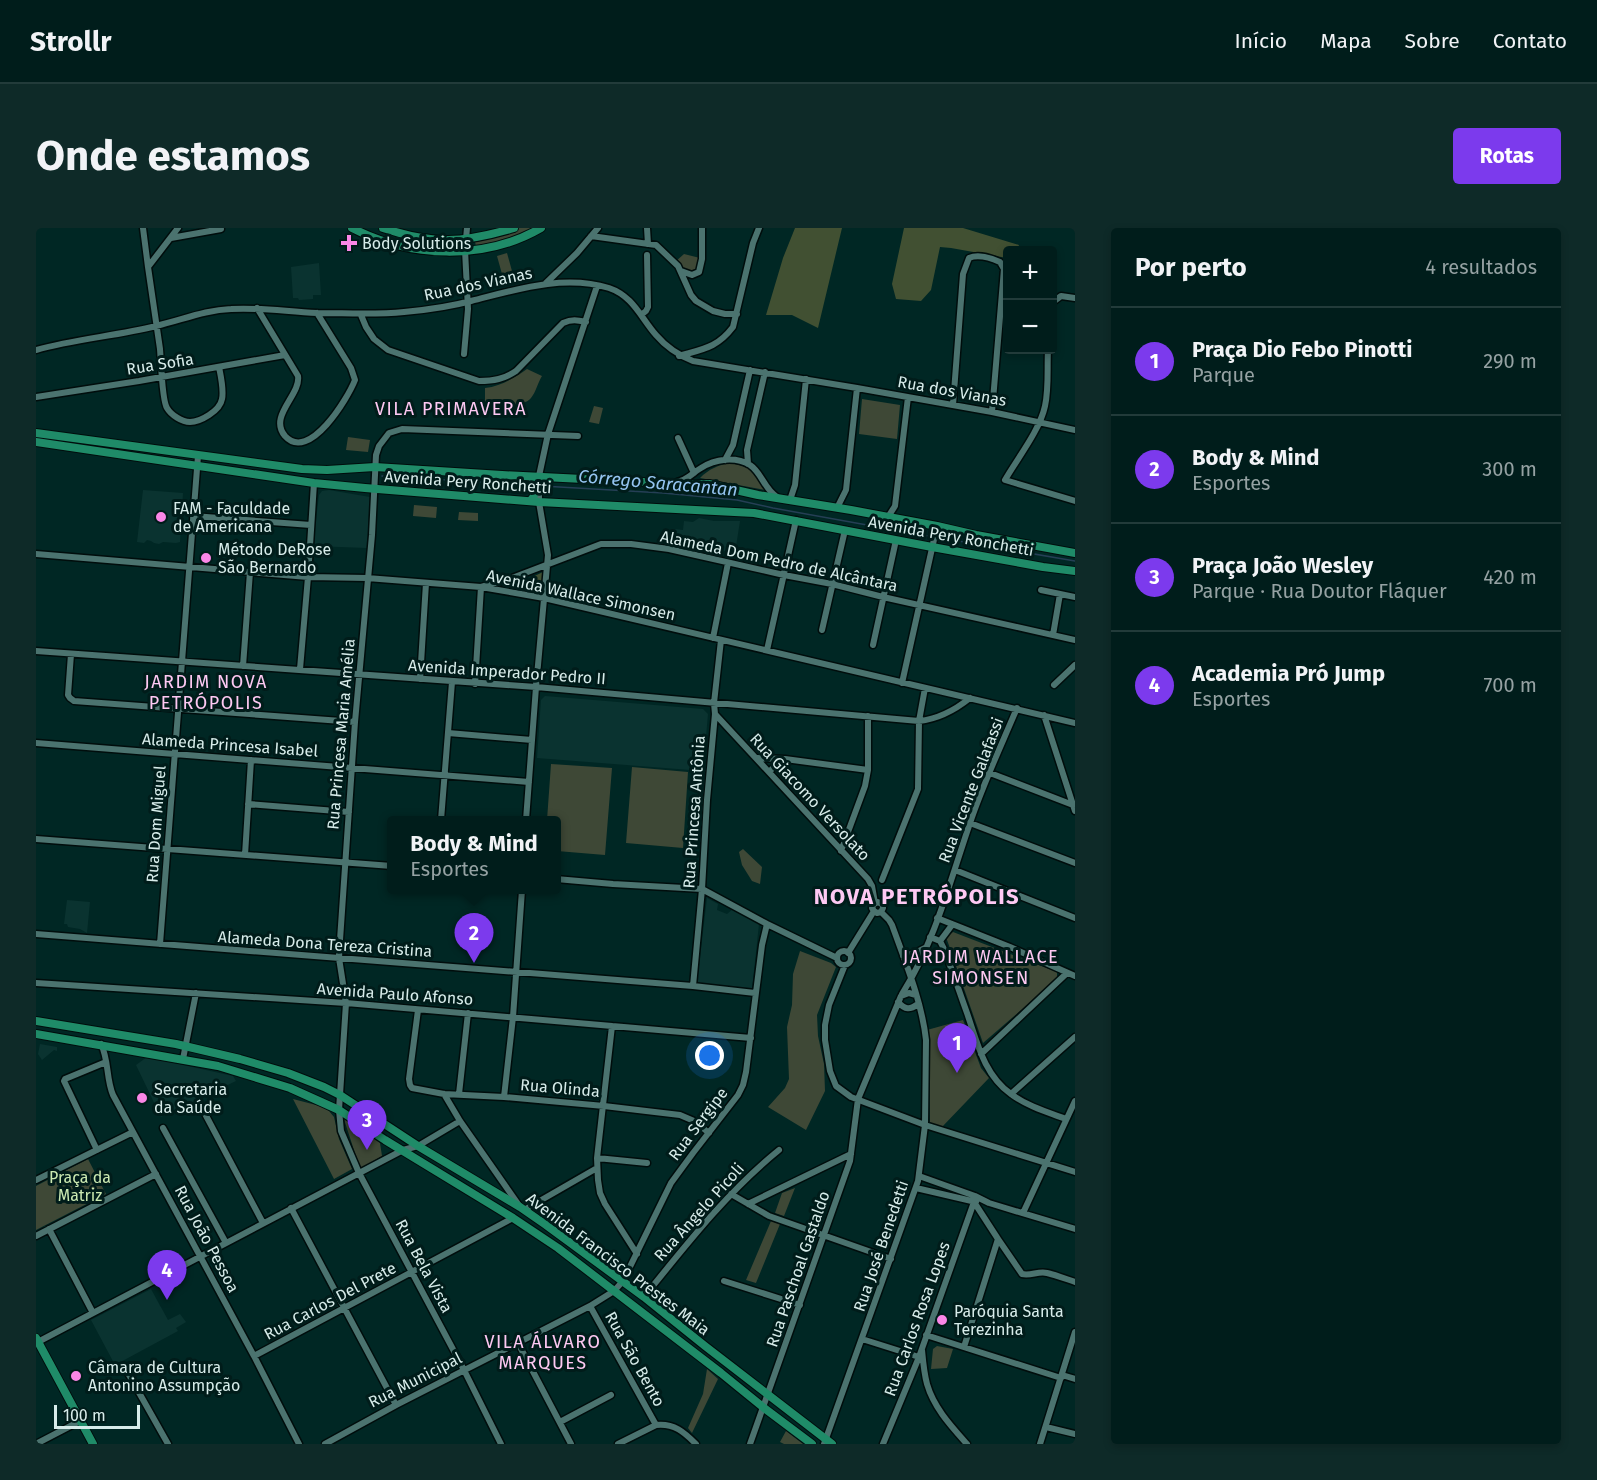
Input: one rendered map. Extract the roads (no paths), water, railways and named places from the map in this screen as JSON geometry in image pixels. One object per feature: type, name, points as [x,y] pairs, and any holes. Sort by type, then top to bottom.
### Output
[{"type":"main road","points":[[352,228],[380,240],[431,252],[488,247],[513,241],[541,228]]},
{"type":"main road","points":[[383,228],[439,241],[465,239],[514,228]]},
{"type":"main road","name":"Avenida Pery Ronchetti","points":[[36,434],[302,469],[375,467],[536,479],[643,482],[668,485],[710,484],[888,517],[936,530],[1075,552]]},
{"type":"main road","name":"Avenida Pery Ronchetti","points":[[36,442],[314,483],[759,513],[896,540],[933,544],[1043,567],[1075,571]]},
{"type":"main road","points":[[535,498],[536,479]]},
{"type":"main road","name":"Avenida Francisco Prestes Maia","points":[[36,1020],[185,1046],[240,1059],[288,1073],[340,1095],[418,1146],[522,1209],[644,1297],[827,1442]]},
{"type":"main road","name":"Avenida Francisco Prestes Maia","points":[[36,1034],[218,1065],[290,1088],[339,1110],[558,1248],[812,1444]]},
{"type":"main road","points":[[37,1341],[93,1444]]},
{"type":"street","points":[[143,228],[167,410],[181,420],[191,422],[210,414],[223,399],[219,367]]},
{"type":"street","points":[[148,267],[178,228]]},
{"type":"street","points":[[464,354],[468,302],[465,250],[467,228]]},
{"type":"street","points":[[545,284],[566,265],[598,228]]},
{"type":"street","points":[[647,228],[648,244]]},
{"type":"street","points":[[680,270],[692,275],[699,272],[702,260],[702,228]]},
{"type":"street","points":[[679,356],[716,344],[725,338],[733,327],[753,243],[759,228]]},
{"type":"street","points":[[171,238],[202,230],[221,229]]},
{"type":"street","points":[[591,236],[659,247],[678,266],[696,301],[713,311],[737,314]]},
{"type":"street","points":[[641,315],[648,306],[647,255]]},
{"type":"street","points":[[953,405],[963,274],[969,258],[978,256],[997,260],[1004,269],[992,412]]},
{"type":"street","name":"Rua dos Vianas","points":[[36,350],[65,342],[156,326],[206,312],[257,308],[361,315],[438,308],[510,290],[545,284],[576,283],[608,288],[627,297],[667,347],[679,356],[693,361],[992,412],[1075,430]]},
{"type":"street","points":[[536,479],[548,434],[597,286]]},
{"type":"street","points":[[1055,300],[1061,296],[1075,298]]},
{"type":"street","points":[[257,308],[299,379],[298,386],[282,414],[281,429],[284,435],[298,442],[314,436],[324,427],[355,380],[351,368],[317,313]]},
{"type":"street","points":[[361,315],[374,339],[388,351],[479,381],[507,377],[516,371],[563,323],[575,319],[586,322]]},
{"type":"street","points":[[1048,354],[1046,403],[1040,422],[1005,480],[1075,501]]},
{"type":"street","name":"Rua Sofia","points":[[37,397],[285,355]]},
{"type":"street","points":[[750,370],[734,445],[725,460],[748,464],[770,491],[787,500],[795,485],[806,380]]},
{"type":"street","points":[[748,464],[747,450],[765,372]]},
{"type":"street","points":[[837,508],[846,490],[857,388]]},
{"type":"street","points":[[888,517],[895,507],[908,397]]},
{"type":"street","name":"Rua Princesa Maria Amélia","points":[[340,1095],[346,1003],[339,958],[344,862],[375,467],[379,446],[389,432],[402,429],[578,435]]},
{"type":"street","points":[[678,438],[694,473]]},
{"type":"street","name":"Rua Dom Miguel","points":[[160,944],[198,456]]},
{"type":"street","name":"Avenida Pery Ronchetti","points":[[643,482],[684,481],[711,463],[725,460]]},
{"type":"street","points":[[300,669],[314,483]]},
{"type":"street","points":[[526,816],[548,563],[535,498]]},
{"type":"street","points":[[193,516],[311,525]]},
{"type":"street","points":[[767,650],[796,520]]},
{"type":"street","points":[[822,630],[845,530]]},
{"type":"street","points":[[902,683],[936,530]]},
{"type":"street","points":[[873,645],[896,540]]},
{"type":"street","name":"Alameda Dom Pedro de Alcântara","points":[[481,587],[512,578],[601,544],[632,544],[669,549],[832,584],[1075,640]]},
{"type":"street","name":"Avenida Wallace Simonsen","points":[[36,554],[308,577],[367,578],[481,587],[544,598],[1075,723]]},
{"type":"street","name":"Rua Princesa Antônia","points":[[693,986],[715,714],[717,639],[728,563]]},
{"type":"street","points":[[243,666],[250,572]]},
{"type":"street","points":[[420,679],[426,583]]},
{"type":"street","points":[[475,684],[481,587]]},
{"type":"street","points":[[1041,590],[1075,597]]},
{"type":"street","points":[[1053,635],[1060,594]]},
{"type":"street","name":"Avenida Imperador Pedro II","points":[[36,651],[536,687],[919,721],[946,714],[970,698]]},
{"type":"street","points":[[71,654],[68,691],[70,698],[74,700],[355,722]]},
{"type":"street","points":[[1054,685],[1072,671],[1075,665]]},
{"type":"street","points":[[441,816],[452,682]]},
{"type":"street","points":[[882,880],[918,789],[919,721],[925,688]]},
{"type":"street","name":"Rua Vicente Galafassi","points":[[858,1099],[900,999],[926,948],[970,823],[1017,708]]},
{"type":"street","name":"Rua Giacomo Versolato","points":[[715,714],[870,883],[875,903],[880,903],[884,908],[877,912]]},
{"type":"street","points":[[1044,715],[1074,808]]},
{"type":"street","points":[[841,851],[865,786],[868,770],[868,716]]},
{"type":"street","points":[[713,733],[727,727]]},
{"type":"street","points":[[448,733],[532,740]]},
{"type":"street","name":"Alameda Princesa Isabel","points":[[36,743],[529,782]]},
{"type":"street","points":[[757,758],[767,757],[868,770]]},
{"type":"street","points":[[245,855],[251,760]]},
{"type":"street","points":[[769,771],[779,763],[794,760]]},
{"type":"street","points":[[990,773],[1074,808]]},
{"type":"street","points":[[248,804],[349,812]]},
{"type":"street","points":[[970,823],[1075,863]]},
{"type":"street","points":[[36,839],[387,866]]},
{"type":"street","points":[[955,870],[1075,918]]},
{"type":"street","points":[[561,879],[702,889],[845,964]]},
{"type":"street","points":[[504,1097],[513,1017],[522,894]]},
{"type":"street","points":[[849,953],[877,912],[889,920],[892,925],[911,981]]},
{"type":"street","points":[[937,918],[1075,976]]},
{"type":"street","name":"Rua Sergipe","points":[[614,1291],[623,1281],[671,1183],[738,1095],[743,1085],[762,945],[767,924]]},
{"type":"street","points":[[940,941],[952,925]]},
{"type":"street","name":"Alameda Dona Tereza Cristina","points":[[36,934],[693,986],[755,993]]},
{"type":"street","points":[[930,937],[940,941],[981,1054],[999,1084],[1028,1104],[1066,1119]]},
{"type":"street","points":[[903,956],[926,948]]},
{"type":"street","points":[[837,958],[842,951],[849,953]]},
{"type":"street","points":[[849,953],[850,961],[845,964],[827,1013],[825,1025],[825,1040],[834,1084],[844,1093],[925,1125],[1075,1172]]},
{"type":"street","points":[[981,1054],[1067,973]]},
{"type":"street","name":"Rua José Benedetti","points":[[827,1442],[919,1176],[925,1125],[926,1040],[911,981]]},
{"type":"street","name":"Avenida Paulo Afonso","points":[[36,983],[346,1003],[751,1038]]},
{"type":"street","points":[[183,1059],[196,993]]},
{"type":"street","points":[[916,995],[909,993],[900,999],[904,1008],[907,1009],[918,1004]]},
{"type":"street","name":"Rua Olinda","points":[[418,1010],[409,1079],[412,1088],[444,1094],[604,1106],[685,1116],[694,1120],[709,1133]]},
{"type":"street","points":[[459,1094],[468,1013]]},
{"type":"street","points":[[612,1026],[597,1168],[600,1193],[605,1204],[637,1254]]},
{"type":"street","points":[[1011,1094],[1075,1037]]},
{"type":"street","name":"Rua João Pessoa","points":[[100,1044],[111,1091],[300,1444]]},
{"type":"street","points":[[97,1150],[64,1081],[106,1062]]},
{"type":"street","points":[[444,1094],[460,1121],[522,1209],[597,1168]]},
{"type":"street","name":"Rua Bela Vista","points":[[340,1095],[341,1131],[359,1173],[501,1444]]},
{"type":"street","name":"Rua Paschoal Gastaldo","points":[[750,1444],[850,1161],[858,1099]]},
{"type":"street","points":[[1023,1213],[1075,1101]]},
{"type":"street","points":[[203,1110],[263,1223]]},
{"type":"street","points":[[37,1341],[403,1150],[418,1146],[460,1121]]},
{"type":"street","points":[[163,1128],[226,1243]]},
{"type":"street","points":[[36,1180],[133,1132]]},
{"type":"street","name":"Rua Ângelo Picoli","points":[[644,1297],[731,1194],[779,1150]]},
{"type":"street","points":[[748,1204],[851,1154]]},
{"type":"street","points":[[597,1158],[647,1163]]},
{"type":"street","points":[[36,1236],[156,1174]]},
{"type":"street","points":[[919,1176],[975,1199],[1022,1274],[1047,1273],[1075,1282]]},
{"type":"street","points":[[916,1188],[975,1199],[1075,1229]]},
{"type":"street","points":[[731,1194],[769,1216],[891,1259]]},
{"type":"street","name":"Rua Carlos Rosa Lopes","points":[[884,1444],[919,1357],[975,1199]]},
{"type":"street","points":[[291,1208],[396,1405]]},
{"type":"street","name":"Rua Carlos Del Prete","points":[[254,1356],[513,1218]]},
{"type":"street","points":[[49,1229],[93,1313]]},
{"type":"street","points":[[964,1347],[998,1239]]},
{"type":"street","points":[[724,1281],[800,1305]]},
{"type":"street","name":"Rua Municipal","points":[[325,1444],[590,1306],[614,1291]]},
{"type":"street","name":"Rua São Bento","points":[[590,1306],[656,1425]]},
{"type":"street","points":[[1040,1444],[1075,1332]]},
{"type":"street","points":[[926,1335],[1061,1377],[1075,1379]]},
{"type":"street","points":[[862,1339],[919,1357]]},
{"type":"street","points":[[518,1343],[571,1444]]},
{"type":"street","points":[[921,1349],[927,1385],[939,1412],[967,1444]]},
{"type":"street","points":[[124,1366],[168,1444]]},
{"type":"street","points":[[560,1422],[611,1395]]},
{"type":"street","points":[[36,1444],[80,1421]]},
{"type":"street","points":[[618,1444],[656,1425],[663,1424],[677,1427],[696,1444]]},
{"type":"street","points":[[1046,1427],[1075,1434]]},
{"type":"waterway","name":"Córrego Saracantan","points":[[382,476],[531,485]]},
{"type":"waterway","name":"Córrego Saracantan","points":[[542,486],[737,500],[928,536]]},
{"type":"waterway","name":"Córrego Saracantan","points":[[941,538],[1075,561]]},
{"type":"place","name":"Body Solutions","points":[[349,243]]},
{"type":"place","name":"FAM - Faculdade de Americana","points":[[161,517]]},
{"type":"place","name":"Método DeRose São Bernardo","points":[[206,558]]},
{"type":"place","name":"Body & Mind","points":[[474,963]]},
{"type":"place","name":"Praça Dio Febo Pinotti","points":[[957,1073]]},
{"type":"place","name":"Secretaria da Saúde","points":[[142,1098]]},
{"type":"place","name":"Praça João Wesley","points":[[367,1150]]},
{"type":"place","name":"Academia Pró Jump","points":[[167,1300]]},
{"type":"place","name":"Paróquia Santa Terezinha","points":[[942,1320]]},
{"type":"place","name":"Câmara de Cultura Antonino Assumpção","points":[[76,1376]]},
{"type":"district","name":"VILA PRIMAVERA","points":[[451,409]]},
{"type":"district","name":"JARDIM NOVA PETRÓPOLIS","points":[[206,692]]},
{"type":"district","name":"NOVA PETRÓPOLIS","points":[[917,896]]},
{"type":"district","name":"JARDIM WALLACE SIMONSEN","points":[[981,967]]},
{"type":"district","name":"VILA ÁLVARO MARQUES","points":[[543,1352]]},
{"type":"park label","name":"Praça da Matriz","points":[[80,1186]]}]
